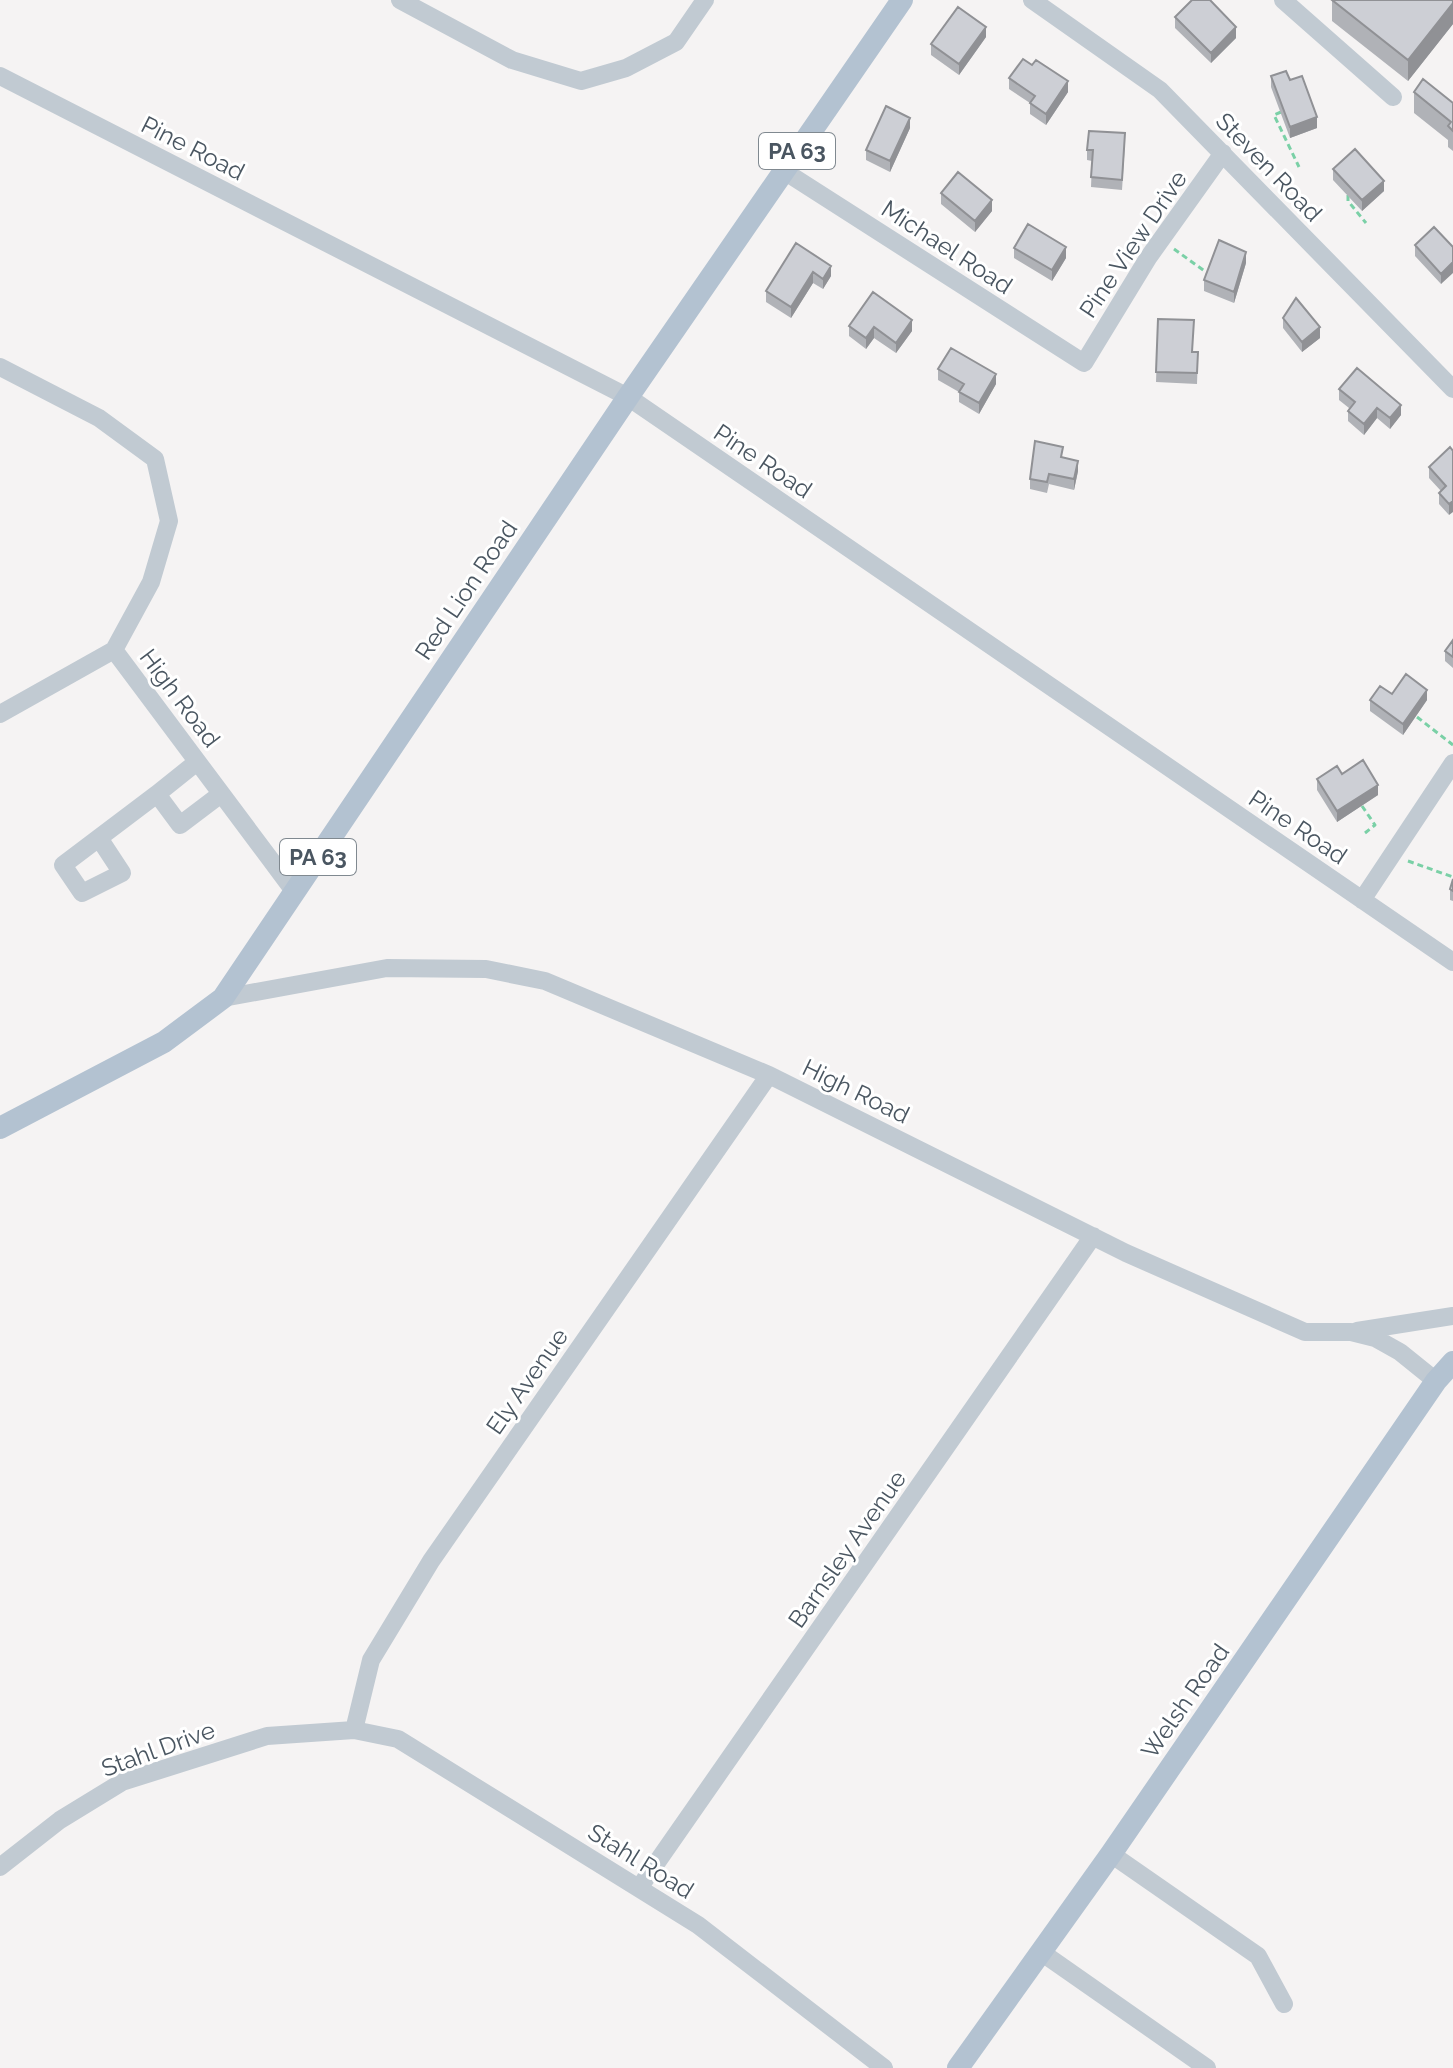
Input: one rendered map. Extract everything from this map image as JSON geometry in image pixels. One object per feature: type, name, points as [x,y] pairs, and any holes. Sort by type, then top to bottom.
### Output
[{"type":"main road","name":"Red Lion Road","points":[[0,1128],[164,1042],[223,998],[628,397],[902,0]]},
{"type":"main road","name":"Welsh Road","points":[[958,2068],[1111,1854],[1436,1381],[1453,1362]]},
{"type":"street","points":[[400,0],[512,60],[581,81],[626,68],[676,42],[705,0]]},
{"type":"street","name":"Steven Road","points":[[1032,0],[1160,90],[1453,389]]},
{"type":"street","points":[[1283,0],[1393,97]]},
{"type":"street","name":"Pine Road","points":[[0,76],[628,397],[1453,962]]},
{"type":"street","name":"Pine View Drive","points":[[1084,363],[1160,241],[1223,153]]},
{"type":"street","name":"Michael Road","points":[[784,171],[1084,363]]},
{"type":"street","name":"High Road","points":[[0,367],[99,418],[155,459],[169,521],[151,582],[114,650],[294,891]]},
{"type":"street","points":[[0,714],[114,650]]},
{"type":"street","points":[[99,838],[197,762]]},
{"type":"street","points":[[1362,900],[1453,763]]},
{"type":"street","points":[[157,794],[180,825],[221,794]]},
{"type":"street","name":"High Road","points":[[223,998],[387,968],[486,969],[545,981],[769,1075],[1093,1236],[1305,1332],[1351,1332],[1375,1338],[1400,1352],[1436,1381]]},
{"type":"street","name":"Ely Avenue","points":[[354,1730],[371,1660],[431,1561],[769,1075]]},
{"type":"street","name":"Barnsley Avenue","points":[[639,1888],[1093,1236]]},
{"type":"street","points":[[1351,1332],[1453,1316]]},
{"type":"street","name":"Stahl Drive","points":[[0,1867],[60,1820],[122,1782],[267,1736],[354,1730]]},
{"type":"street","name":"Stahl Road","points":[[354,1730],[398,1739],[698,1925],[884,2068]]},
{"type":"street","points":[[1111,1854],[1258,1956],[1284,2004]]},
{"type":"street","points":[[1041,1952],[1207,2068]]},
{"type":"path","points":[[1281,112],[1274,115],[1299,167]]},
{"type":"path","points":[[1348,195],[1348,201],[1366,223]]},
{"type":"path","points":[[1160,241],[1210,275]]},
{"type":"path","points":[[1417,717],[1453,745]]},
{"type":"path","points":[[1362,806],[1375,825],[1365,833]]},
{"type":"path","points":[[1392,855],[1453,877]]},
{"type":"building","points":[[1192,0],[1210,0],[1236,27],[1211,53],[1175,17]]},
{"type":"building","points":[[1332,0],[1453,0],[1453,3],[1408,60]]},
{"type":"building","points":[[958,7],[986,27],[959,64],[931,44]]},
{"type":"building","points":[[1023,59],[1032,65],[1036,60],[1068,81],[1046,114],[1030,103],[1035,96],[1009,78]]},
{"type":"building","points":[[1286,71],[1290,80],[1302,76],[1317,117],[1290,127],[1271,76]]},
{"type":"building","points":[[1423,79],[1453,103],[1453,131],[1448,126],[1451,122],[1414,92]]},
{"type":"building","points":[[886,106],[910,118],[890,161],[866,150]]},
{"type":"building","points":[[1089,131],[1125,133],[1122,180],[1091,177],[1093,150],[1087,150]]},
{"type":"building","points":[[1355,149],[1384,181],[1362,200],[1333,169]]},
{"type":"building","points":[[958,172],[992,200],[975,221],[941,193]]},
{"type":"building","points":[[1028,224],[1066,247],[1052,270],[1014,248]]},
{"type":"building","points":[[1434,227],[1453,247],[1453,262],[1441,274],[1415,245]]},
{"type":"building","points":[[1219,240],[1246,252],[1234,292],[1204,280]]},
{"type":"building","points":[[796,243],[831,266],[823,279],[813,272],[791,307],[766,291]]},
{"type":"building","points":[[873,292],[912,320],[896,343],[874,327],[866,338],[849,326]]},
{"type":"building","points":[[1296,298],[1320,327],[1302,342],[1283,318]]},
{"type":"building","points":[[1158,319],[1194,320],[1192,352],[1198,352],[1197,373],[1156,372]]},
{"type":"building","points":[[951,348],[996,374],[979,403],[959,392],[964,384],[938,369]]},
{"type":"building","points":[[1357,368],[1401,405],[1390,418],[1377,408],[1364,424],[1348,411],[1355,402],[1339,389]]},
{"type":"building","points":[[1035,441],[1063,447],[1061,457],[1078,461],[1074,479],[1049,474],[1047,482],[1030,479]]},
{"type":"building","points":[[1450,447],[1453,451],[1453,501],[1449,504],[1439,493],[1446,486],[1429,467]]},
{"type":"building","points":[[1453,640],[1453,657],[1445,651]]},
{"type":"building","points":[[1406,674],[1427,690],[1403,724],[1370,700],[1380,686],[1392,694]]},
{"type":"building","points":[[1363,760],[1378,785],[1337,811],[1317,779],[1337,766],[1342,774]]}]
